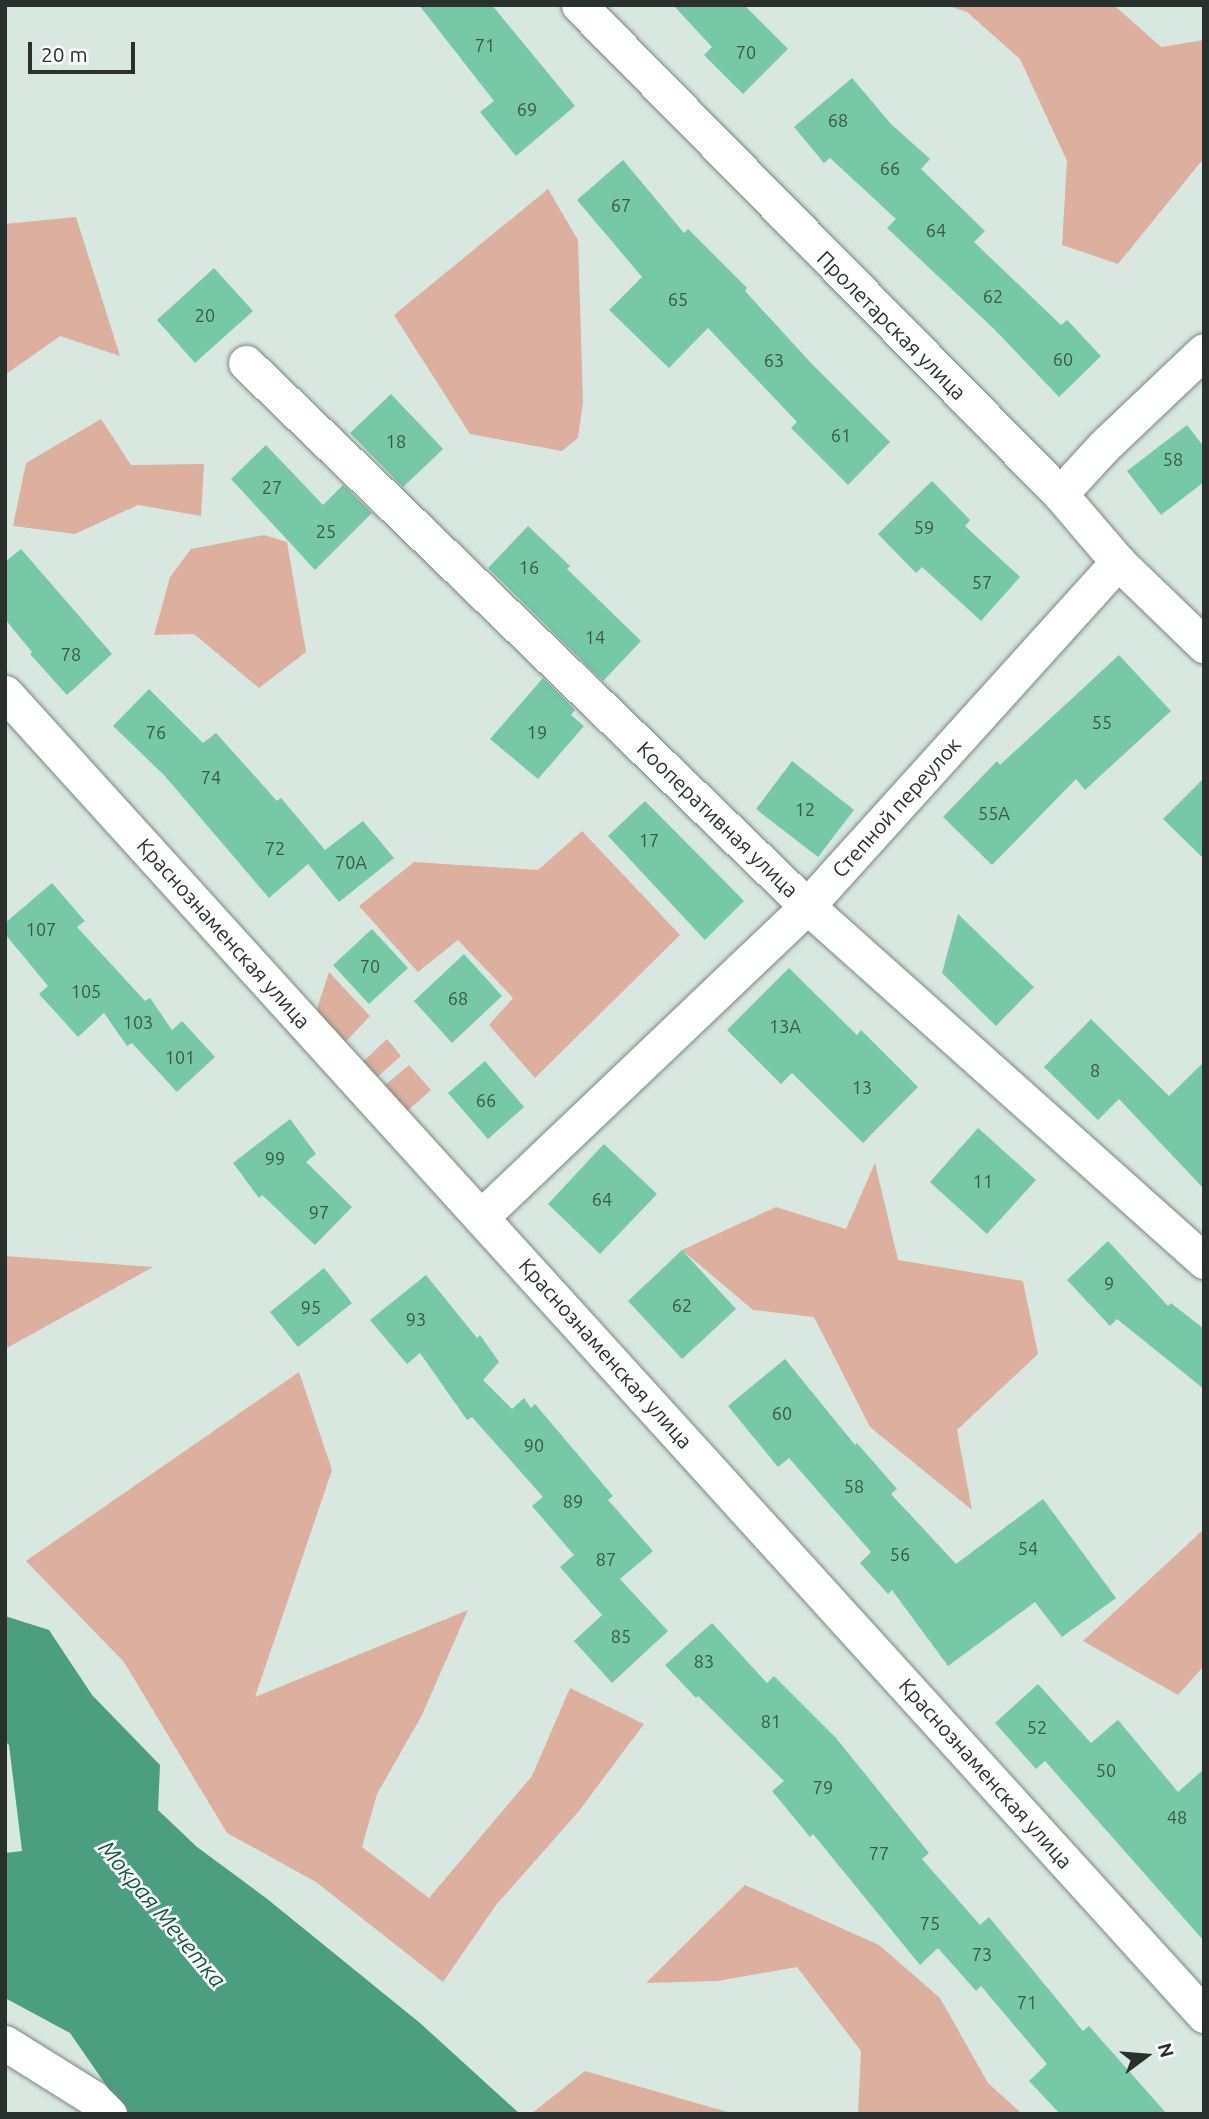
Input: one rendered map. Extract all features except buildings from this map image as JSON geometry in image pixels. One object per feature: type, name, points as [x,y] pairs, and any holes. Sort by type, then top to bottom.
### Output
[{"type":"street","name":"Пролетарская улица","points":[[579,5],[1060,494],[1118,562],[1204,645]]},
{"type":"street","points":[[1060,494],[1104,447],[1204,351]]},
{"type":"street","name":"Кооперативная улица","points":[[246,363],[807,906],[1204,1261]]},
{"type":"street","name":"Степной переулок","points":[[482,1216],[807,906],[1118,562]]},
{"type":"street","name":"Краснознаменская улица","points":[[5,693],[1204,2015]]},
{"type":"street","points":[[5,2043],[93,2098],[108,2114]]},
{"type":"shaded area","points":[[946,5],[1114,5],[1161,47],[1204,40],[1204,158],[1118,264],[1062,245],[1067,161],[1020,59],[967,12]]},
{"type":"shaded area","points":[[548,189],[578,240],[583,402],[578,438],[562,451],[470,434],[394,315]]},
{"type":"shaded area","points":[[76,217],[120,356],[60,336],[5,375],[5,224]]},
{"type":"shaded area","points":[[101,419],[131,465],[204,464],[201,516],[138,505],[75,534],[13,526],[26,463]]},
{"type":"shaded area","points":[[264,535],[287,542],[306,652],[259,688],[194,634],[154,635],[170,577],[191,549]]},
{"type":"shaded area","points":[[582,831],[680,935],[535,1078],[489,1025],[513,998],[458,940],[418,972],[359,906],[414,862],[538,870]]},
{"type":"shaded area","points":[[329,972],[370,1016],[337,1051],[312,1024]]},
{"type":"shaded area","points":[[387,1039],[401,1056],[366,1087],[352,1072]]},
{"type":"shaded area","points":[[409,1065],[431,1090],[396,1121],[373,1095]]},
{"type":"shaded area","points":[[875,1163],[898,1260],[1023,1281],[1038,1354],[957,1430],[972,1510],[870,1427],[814,1317],[753,1310],[682,1250],[776,1207],[846,1229]]},
{"type":"shaded area","points":[[5,1256],[153,1267],[5,1349]]},
{"type":"shaded area","points":[[299,1372],[332,1470],[255,1697],[468,1610],[422,1715],[377,1794],[362,1847],[429,1898],[532,1776],[570,1688],[644,1724],[579,1811],[496,1905],[443,1982],[316,1882],[227,1833],[124,1662],[26,1561]]},
{"type":"shaded area","points":[[1204,1529],[1204,1666],[1178,1695],[1083,1641]]},
{"type":"shaded area","points":[[745,1885],[879,1945],[940,1998],[988,2083],[1022,2114],[858,2114],[861,2051],[797,1967],[717,1981],[646,1983]]},
{"type":"shaded area","points":[[585,2071],[731,2113],[731,2114],[531,2114]]},
{"type":"water","name":"Мокрая Мечетка","points":[[5,1616],[49,1630],[92,1695],[160,1765],[158,1810],[197,1847],[266,1898],[420,2023],[520,2114],[126,2114],[70,2033],[5,1998],[5,1853],[22,1851],[9,1745],[5,1741]]}]
